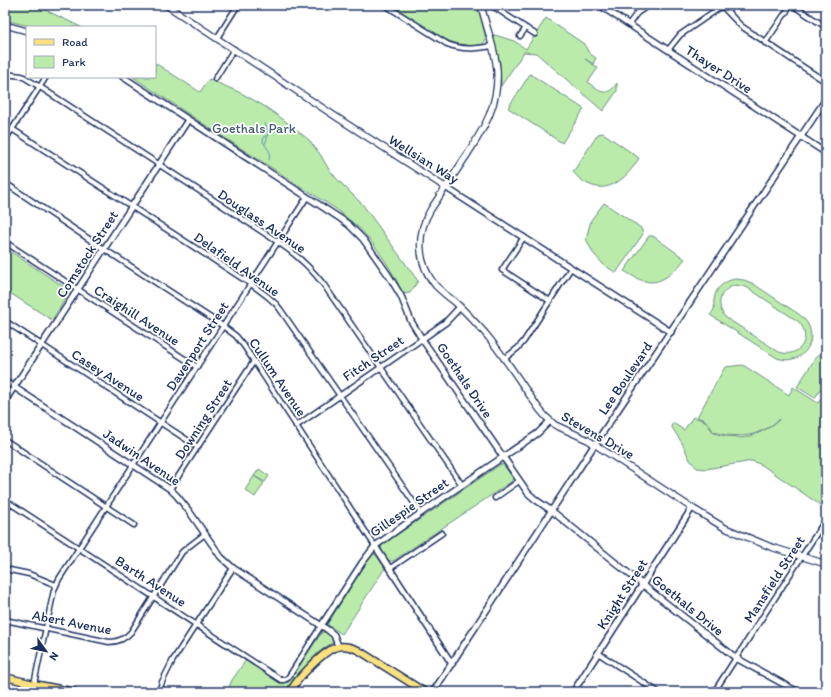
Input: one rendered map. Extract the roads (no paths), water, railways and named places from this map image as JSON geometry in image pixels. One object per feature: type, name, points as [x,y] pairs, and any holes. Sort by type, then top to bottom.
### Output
[{"type":"main road","name":"Wellsian Way","points":[[166,5],[445,187]]},
{"type":"main road","name":"Stevens Drive","points":[[481,5],[496,60],[496,92],[488,120],[483,130],[424,221],[421,238],[421,250],[424,267],[434,283],[484,332],[540,410],[550,421],[560,428],[577,434],[595,444],[725,528],[761,543],[826,564]]},
{"type":"main road","points":[[291,691],[298,680],[330,649],[338,646],[345,646],[356,649],[425,692]]},
{"type":"main road","points":[[5,677],[75,692]]},
{"type":"street","points":[[217,38],[238,5]]},
{"type":"street","points":[[385,5],[447,44],[468,49],[492,46]]},
{"type":"street","points":[[491,5],[535,34]]},
{"type":"street","name":"Thayer Drive","points":[[599,5],[826,153]]},
{"type":"street","points":[[629,24],[637,14],[648,5]]},
{"type":"street","points":[[668,50],[680,35],[721,5],[741,26],[826,82]]},
{"type":"street","points":[[765,43],[791,5],[826,27]]},
{"type":"street","points":[[5,25],[26,31]]},
{"type":"street","points":[[520,36],[526,28]]},
{"type":"street","points":[[215,79],[234,49]]},
{"type":"street","name":"Douglass Avenue","points":[[5,74],[22,76],[40,87],[278,242],[296,256],[318,278],[462,485]]},
{"type":"street","points":[[5,140],[45,78]]},
{"type":"street","name":"Goethals Drive","points":[[125,78],[349,225],[363,239],[394,284],[422,339],[519,482],[532,497],[552,511],[736,658],[798,692]]},
{"type":"street","name":"Lee Boulevard","points":[[434,692],[595,444],[826,99]]},
{"type":"street","name":"Comstock Street","points":[[5,401],[188,120]]},
{"type":"street","name":"Delafield Avenue","points":[[12,129],[251,284],[276,304],[421,513]]},
{"type":"street","name":"Cullum Avenue","points":[[5,183],[224,326],[236,336],[254,361],[452,664]]},
{"type":"street","name":"Wellsian Way","points":[[445,187],[671,332]]},
{"type":"street","name":"Davenport Street","points":[[34,684],[45,628],[56,585],[59,579],[306,197]]},
{"type":"street","points":[[524,237],[502,270],[550,301]]},
{"type":"street","name":"Craighill Avenue","points":[[5,242],[197,367]]},
{"type":"street","points":[[504,358],[518,348],[524,341],[571,268]]},
{"type":"street","name":"Fitch Street","points":[[296,426],[446,322],[460,307]]},
{"type":"street","name":"Casey Avenue","points":[[5,321],[198,447]]},
{"type":"street","name":"Downing Street","points":[[170,489],[254,361]]},
{"type":"street","name":"Jadwin Avenue","points":[[5,381],[170,489],[183,503],[221,557],[233,568],[333,634],[338,646]]},
{"type":"street","name":"Gillespie Street","points":[[284,680],[288,678],[374,546],[538,433],[550,421]]},
{"type":"street","points":[[5,440],[134,525]]},
{"type":"street","points":[[495,498],[519,482]]},
{"type":"street","name":"Barth Avenue","points":[[5,500],[281,680],[284,680]]},
{"type":"street","name":"Knight Street","points":[[573,692],[692,508]]},
{"type":"street","name":"Mansfield Street","points":[[714,692],[826,519]]},
{"type":"street","points":[[389,568],[442,533]]},
{"type":"street","points":[[153,596],[182,552],[204,534]]},
{"type":"street","points":[[159,692],[168,668],[233,568]]},
{"type":"street","points":[[5,569],[29,574],[56,585]]},
{"type":"street","name":"Abert Avenue","points":[[5,620],[115,642],[123,639],[131,632],[153,596]]},
{"type":"street","points":[[598,653],[658,692]]},
{"type":"waterway","points":[[265,123],[268,134],[267,136],[264,136],[263,142],[270,152],[269,160]]},
{"type":"waterway","points":[[265,144],[268,136]]},
{"type":"park label","name":"Goethals Park","points":[[254,128]]}]
